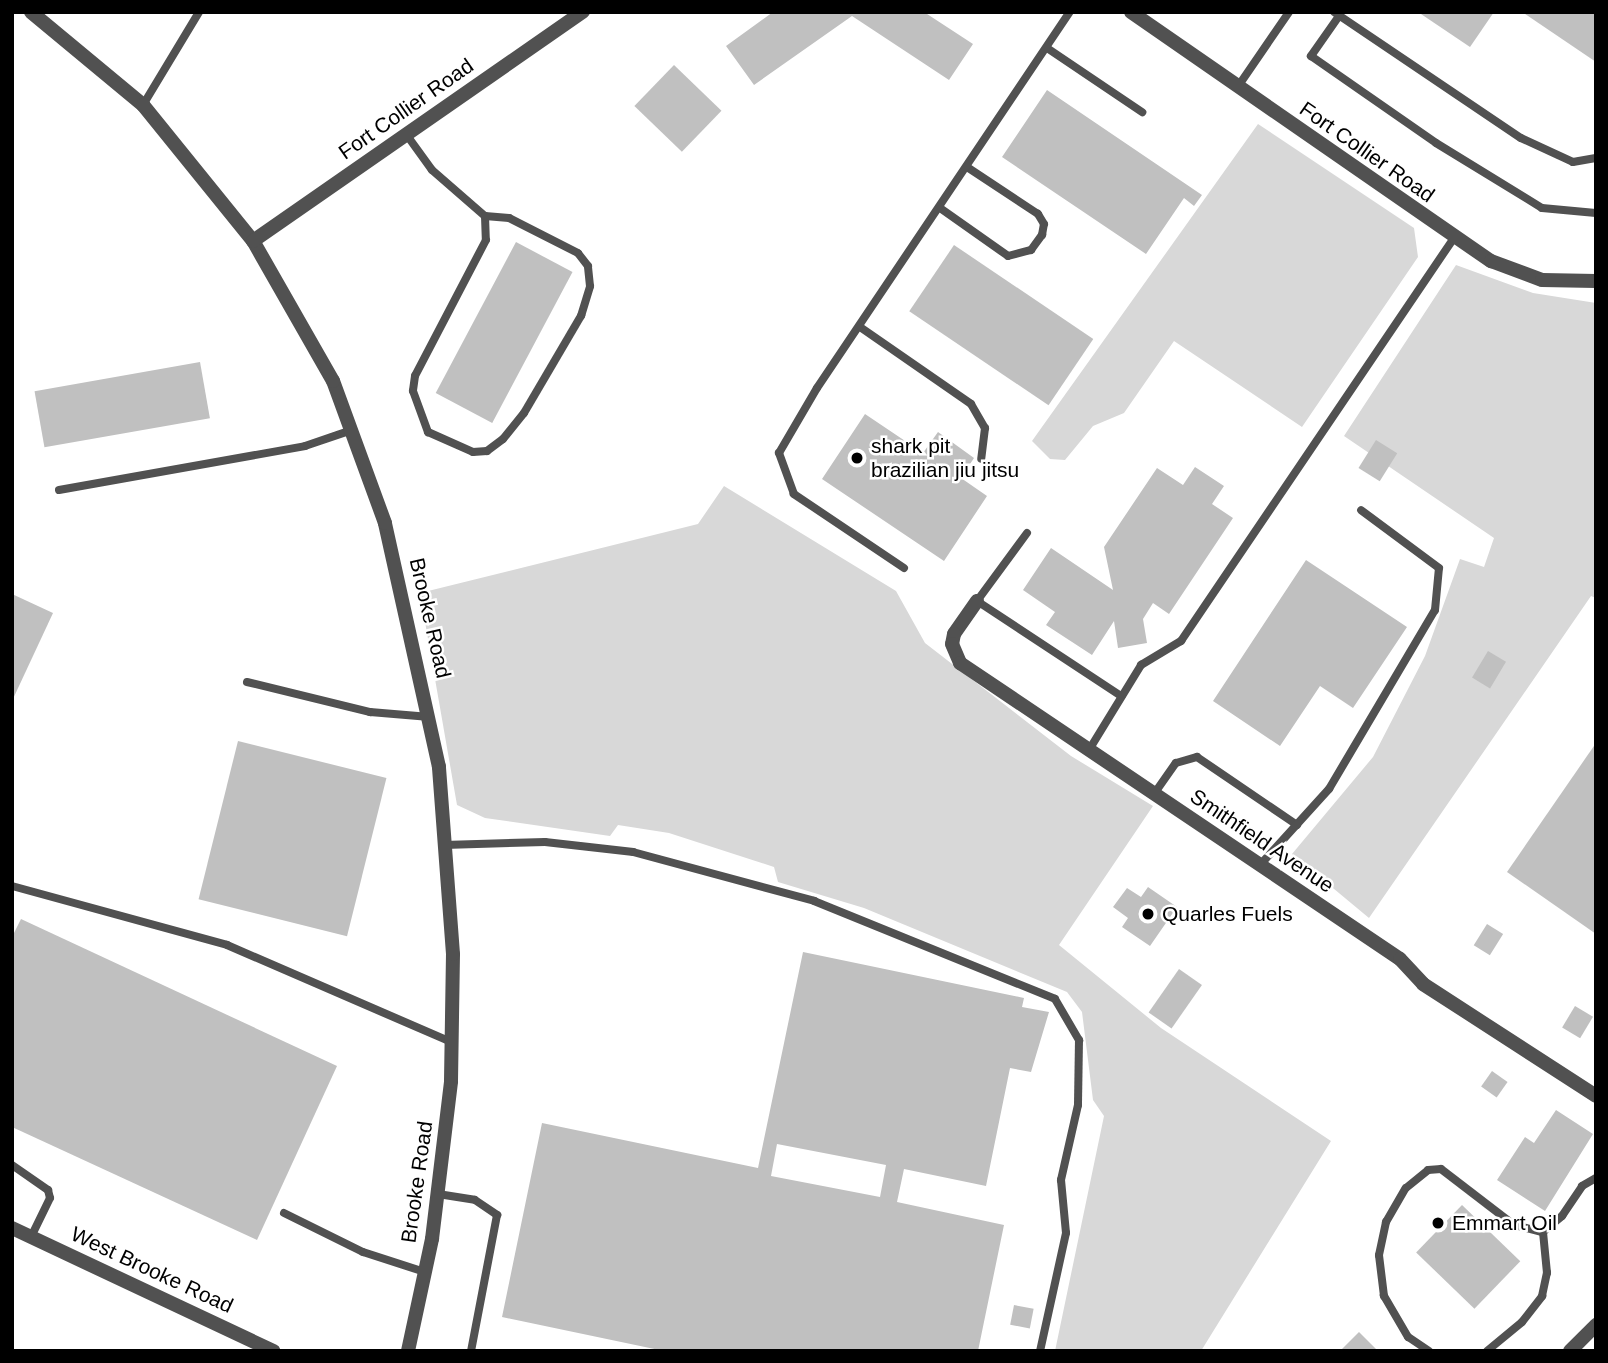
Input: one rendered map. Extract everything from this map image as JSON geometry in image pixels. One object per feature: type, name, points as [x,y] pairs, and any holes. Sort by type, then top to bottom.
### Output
[{"type":"street","name":"Brooke Road","points":[[31,12],[143,105],[253,241],[303,322],[352,430],[385,523],[430,716],[453,954],[451,1042],[438,1194],[408,1351]]},
{"type":"street","name":"Fort Collier Road","points":[[253,241],[583,12]]},
{"type":"street","name":"Fort Collier Road","points":[[1131,12],[1239,85],[1453,239],[1513,273],[1542,281],[1596,281]]},
{"type":"street","name":"Smithfield Avenue","points":[[977,601],[954,634],[952,644],[960,663],[1400,959],[1423,984],[1596,1096]]},
{"type":"street","name":"West Brooke Road","points":[[12,1228],[273,1351]]},
{"type":"street","points":[[1570,1351],[1596,1325]]},
{"type":"lane","points":[[143,105],[199,12]]},
{"type":"lane","points":[[904,568],[794,494],[781,468],[779,453],[788,434],[1070,12]]},
{"type":"lane","points":[[1239,85],[1289,12]]},
{"type":"lane","points":[[1596,158],[1573,162],[1521,138],[1337,14],[1311,56],[1436,143],[1542,208],[1596,213]]},
{"type":"lane","points":[[1046,48],[1142,112]]},
{"type":"lane","points":[[406,134],[432,170],[485,216],[509,218],[578,253],[587,266],[590,286],[581,316],[524,413],[487,451],[473,452],[428,432],[413,391],[415,376],[486,240],[485,216]]},
{"type":"lane","points":[[940,208],[1008,256],[1031,250],[1042,235],[1044,224],[1038,214],[967,167]]},
{"type":"lane","points":[[1089,750],[1141,665],[1181,640],[1453,239]]},
{"type":"lane","points":[[860,327],[971,404],[985,428],[981,459]]},
{"type":"lane","points":[[59,490],[305,446],[352,430]]},
{"type":"lane","points":[[1260,865],[1329,789],[1435,610],[1439,568],[1361,510]]},
{"type":"lane","points":[[1027,533],[977,601],[1121,696]]},
{"type":"lane","points":[[247,682],[370,712],[430,716]]},
{"type":"lane","points":[[1154,794],[1176,764],[1197,757],[1297,825]]},
{"type":"lane","points":[[444,845],[545,842],[633,852],[814,901],[1055,999],[1079,1040],[1078,1105],[1061,1180],[1066,1233],[1040,1351]]},
{"type":"lane","points":[[12,887],[227,946],[451,1042]]},
{"type":"lane","points":[[12,1164],[47,1190],[50,1198],[31,1237]]},
{"type":"lane","points":[[1429,1351],[1408,1337],[1384,1296],[1379,1255],[1386,1222],[1406,1188],[1428,1170],[1441,1169],[1514,1225],[1543,1232]]},
{"type":"lane","points":[[1543,1232],[1562,1216],[1582,1186],[1596,1178]]},
{"type":"lane","points":[[438,1194],[475,1200],[497,1215],[471,1351]]},
{"type":"lane","points":[[284,1213],[363,1252],[425,1272]]},
{"type":"lane","points":[[1487,1351],[1522,1322],[1542,1296],[1548,1273],[1543,1232]]},
{"type":"shaded area","points":[[1258,124],[1414,228],[1418,257],[1302,427],[1174,341],[1124,413],[1093,426],[1065,460],[1050,459],[1032,441]]},
{"type":"shaded area","points":[[1456,265],[1533,293],[1596,303],[1596,598],[1591,596],[1369,918],[1292,854],[1373,757],[1425,656],[1460,559],[1484,567],[1494,538],[1344,436]]},
{"type":"shaded area","points":[[724,486],[896,591],[925,643],[1071,756],[1153,806],[1059,945],[1161,1028],[1331,1141],[1201,1351],[1055,1351],[1104,1116],[1093,1100],[1082,1012],[1067,992],[864,908],[778,882],[774,867],[669,833],[618,825],[610,836],[485,818],[457,805],[420,593],[698,524]]},
{"type":"building","points":[[773,12],[924,12],[973,44],[949,80],[852,16],[754,85],[726,46]]},
{"type":"building","points":[[1418,12],[1494,12],[1470,47]]},
{"type":"building","points":[[1522,12],[1596,12],[1596,62]]},
{"type":"building","points":[[674,65],[721,111],[682,152],[634,106]]},
{"type":"building","points":[[1047,90],[1202,195],[1194,206],[1184,198],[1146,254],[1002,157]]},
{"type":"building","points":[[516,242],[573,272],[492,423],[436,393]]},
{"type":"building","points":[[954,245],[1093,339],[1049,405],[909,311]]},
{"type":"building","points":[[200,362],[210,418],[44,447],[35,391]]},
{"type":"building","points":[[865,414],[923,453],[938,432],[974,458],[961,478],[987,496],[944,561],[822,479]]},
{"type":"building","points":[[1376,440],[1397,453],[1380,481],[1359,468]]},
{"type":"building","points":[[1195,467],[1224,486],[1212,504],[1233,518],[1169,614],[1153,603],[1143,619],[1147,643],[1118,648],[1114,621],[1092,655],[1046,625],[1055,612],[1023,590],[1051,548],[1113,590],[1104,547],[1157,468],[1183,485]]},
{"type":"building","points":[[1306,560],[1407,627],[1353,708],[1320,686],[1280,746],[1213,701]]},
{"type":"building","points":[[12,594],[53,613],[12,701]]},
{"type":"building","points":[[1488,651],[1506,662],[1490,688],[1472,678]]},
{"type":"building","points":[[238,741],[386,778],[347,936],[199,899]]},
{"type":"building","points":[[1596,743],[1596,934],[1507,872]]},
{"type":"building","points":[[1148,887],[1177,907],[1150,946],[1122,927],[1128,918],[1113,907],[1127,888],[1141,897]]},
{"type":"building","points":[[21,919],[337,1066],[257,1240],[12,1127],[12,937]]},
{"type":"building","points":[[1487,924],[1503,934],[1490,955],[1474,945]]},
{"type":"building","points":[[803,952],[1024,998],[1022,1007],[1049,1012],[1031,1072],[1010,1068],[986,1186],[904,1169],[897,1202],[1004,1225],[978,1351],[664,1351],[502,1317],[542,1123],[758,1168]],"holes":[[[777,1144],[886,1165],[880,1197],[771,1176]]]},
{"type":"building","points":[[1179,969],[1202,985],[1172,1028],[1149,1012]]},
{"type":"building","points":[[1575,1006],[1593,1017],[1580,1038],[1562,1027]]},
{"type":"building","points":[[1492,1071],[1508,1082],[1497,1097],[1481,1087]]},
{"type":"building","points":[[1556,1110],[1593,1134],[1545,1211],[1497,1180],[1525,1137],[1534,1143]]},
{"type":"building","points":[[1462,1205],[1520,1261],[1474,1309],[1416,1252]]},
{"type":"building","points":[[1014,1305],[1034,1309],[1030,1328],[1010,1325]]},
{"type":"building","points":[[1359,1332],[1378,1351],[1340,1351]]},
{"type":"place","name":"shark pit brazilian jiu jitsu","points":[[857,458]]},
{"type":"place","name":"Quarles Fuels","points":[[1148,914]]},
{"type":"place","name":"Emmart Oil","points":[[1438,1223]]}]
